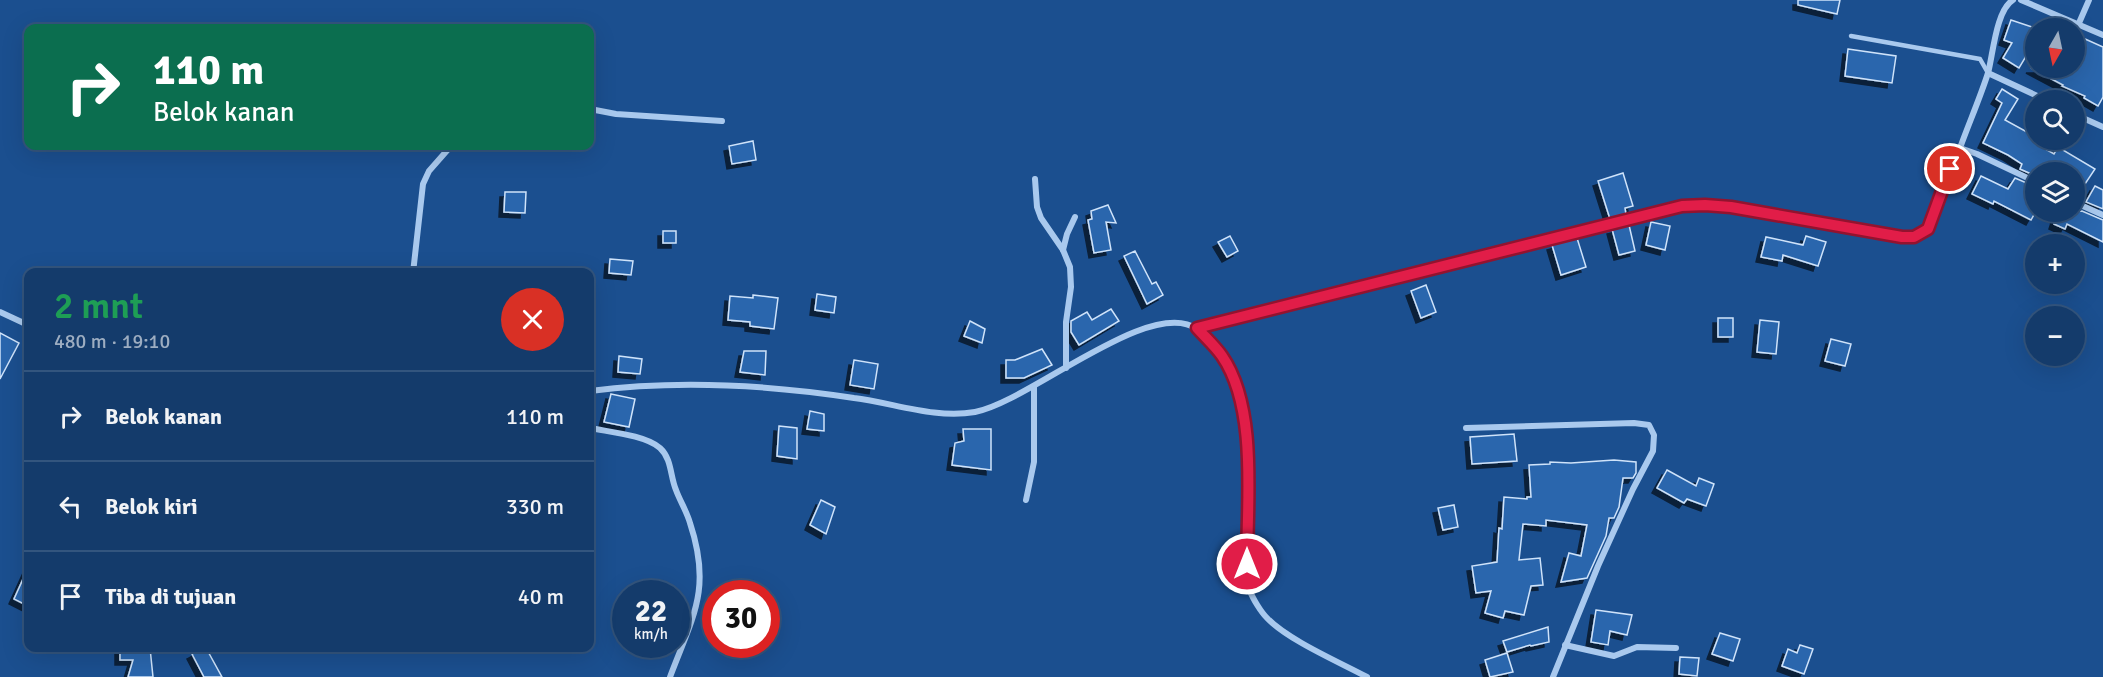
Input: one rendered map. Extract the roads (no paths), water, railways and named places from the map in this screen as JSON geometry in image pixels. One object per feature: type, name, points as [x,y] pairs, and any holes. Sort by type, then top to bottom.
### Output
[{"type":"street","points":[[594,391],[676,386],[780,389],[856,398],[949,414],[972,413],[990,409],[1148,326],[1169,322],[1197,328],[1682,206],[1731,207],[1902,237],[1914,237],[1928,229],[1988,73],[2000,22],[2007,3],[2012,0]]},
{"type":"street","points":[[2021,0],[2066,18]]},
{"type":"street","points":[[2081,18],[2089,0]]},
{"type":"street","points":[[2085,26],[2103,35]]},
{"type":"street","points":[[1988,73],[2025,90]]},
{"type":"street","points":[[594,110],[615,114],[722,121]]},
{"type":"street","points":[[2085,119],[2103,127]]},
{"type":"street","points":[[1960,148],[2025,177]]},
{"type":"street","points":[[414,268],[423,184],[429,171],[447,150]]},
{"type":"street","points":[[1035,179],[1037,207],[1041,218],[1063,250],[1071,277],[1066,322],[1066,368]]},
{"type":"street","points":[[2085,207],[2103,215]]},
{"type":"street","points":[[1063,250],[1075,217]]},
{"type":"street","points":[[0,312],[24,324]]},
{"type":"street","points":[[1197,328],[1222,356],[1240,394],[1248,440],[1247,564],[1250,590],[1266,617],[1295,639],[1367,677]]},
{"type":"street","points":[[1026,500],[1034,462],[1034,387]]},
{"type":"street","points":[[1466,429],[1634,423],[1646,424],[1652,428],[1655,439],[1653,451],[1633,489],[1553,677]]},
{"type":"street","points":[[594,429],[640,438],[659,447],[671,465],[674,486],[690,521],[700,563],[699,601],[670,677]]},
{"type":"street","points":[[1565,645],[1614,656],[1637,647],[1676,648]]},
{"type":"lane","points":[[1851,36],[1980,60],[1988,73]]}]
